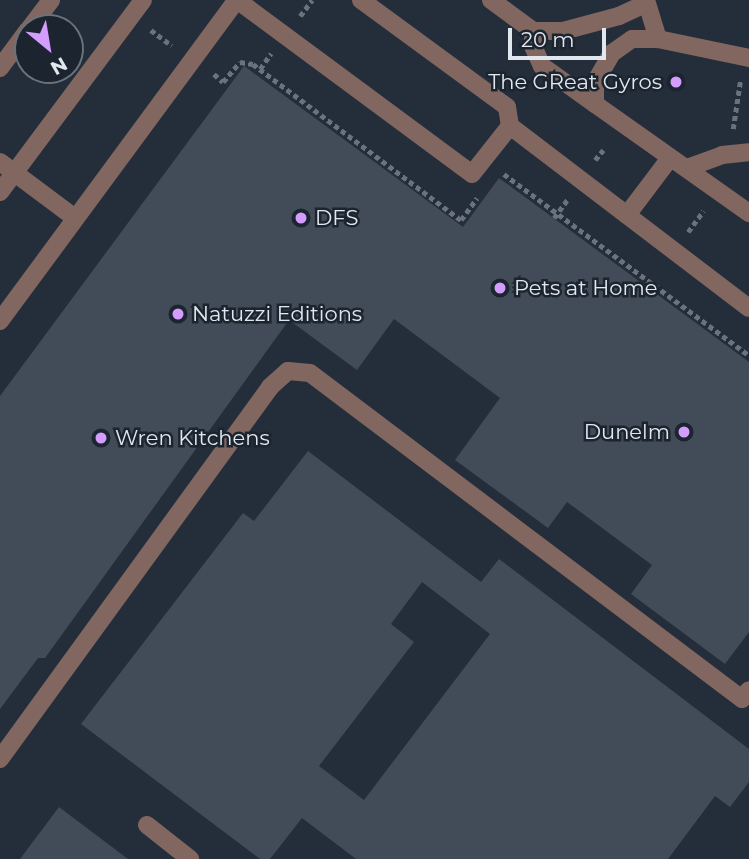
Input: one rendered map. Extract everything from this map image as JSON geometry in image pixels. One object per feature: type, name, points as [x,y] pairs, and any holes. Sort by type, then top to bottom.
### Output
[{"type":"lane","points":[[0,192],[7,167],[143,0]]},
{"type":"lane","points":[[0,321],[237,0],[472,174],[510,126]]},
{"type":"lane","points":[[361,0],[507,107],[510,126],[749,308]]},
{"type":"lane","points":[[491,0],[533,31],[563,31],[620,16],[646,2],[658,39]]},
{"type":"lane","points":[[533,31],[533,46],[542,66],[749,213]]},
{"type":"lane","points":[[595,104],[599,69],[612,53],[632,39],[658,39],[749,58]]},
{"type":"lane","points":[[0,68],[14,49]]},
{"type":"lane","points":[[687,168],[722,155],[749,152]]},
{"type":"lane","points":[[627,215],[670,158]]},
{"type":"lane","points":[[7,167],[75,218]]},
{"type":"lane","points":[[0,759],[270,387],[288,371],[310,373],[742,699],[749,690]]},
{"type":"lane","points":[[147,825],[190,859]]},
{"type":"path","points":[[131,16],[223,82]]},
{"type":"building","points":[[244,66],[463,227],[499,178],[749,362],[749,632],[725,664],[631,594],[652,565],[567,502],[548,528],[455,460],[500,398],[394,319],[357,370],[289,320],[45,658],[38,658],[0,709],[0,396]]},
{"type":"building","points":[[308,451],[481,582],[499,559],[749,749],[749,782],[730,807],[715,796],[668,859],[356,859],[302,818],[270,859],[260,859],[81,724],[243,513],[254,521]],"holes":[[[422,582],[490,634],[364,800],[319,766],[414,642],[391,624]]]},
{"type":"building","points":[[59,807],[128,859],[20,859]]},
{"type":"place","name":"The GReat Gyros","points":[[676,82]]},
{"type":"place","name":"DFS","points":[[301,218]]},
{"type":"place","name":"Pets at Home","points":[[500,288]]},
{"type":"place","name":"Natuzzi Editions","points":[[178,314]]},
{"type":"place","name":"Dunelm","points":[[684,432]]},
{"type":"place","name":"Wren Kitchens","points":[[101,438]]}]
